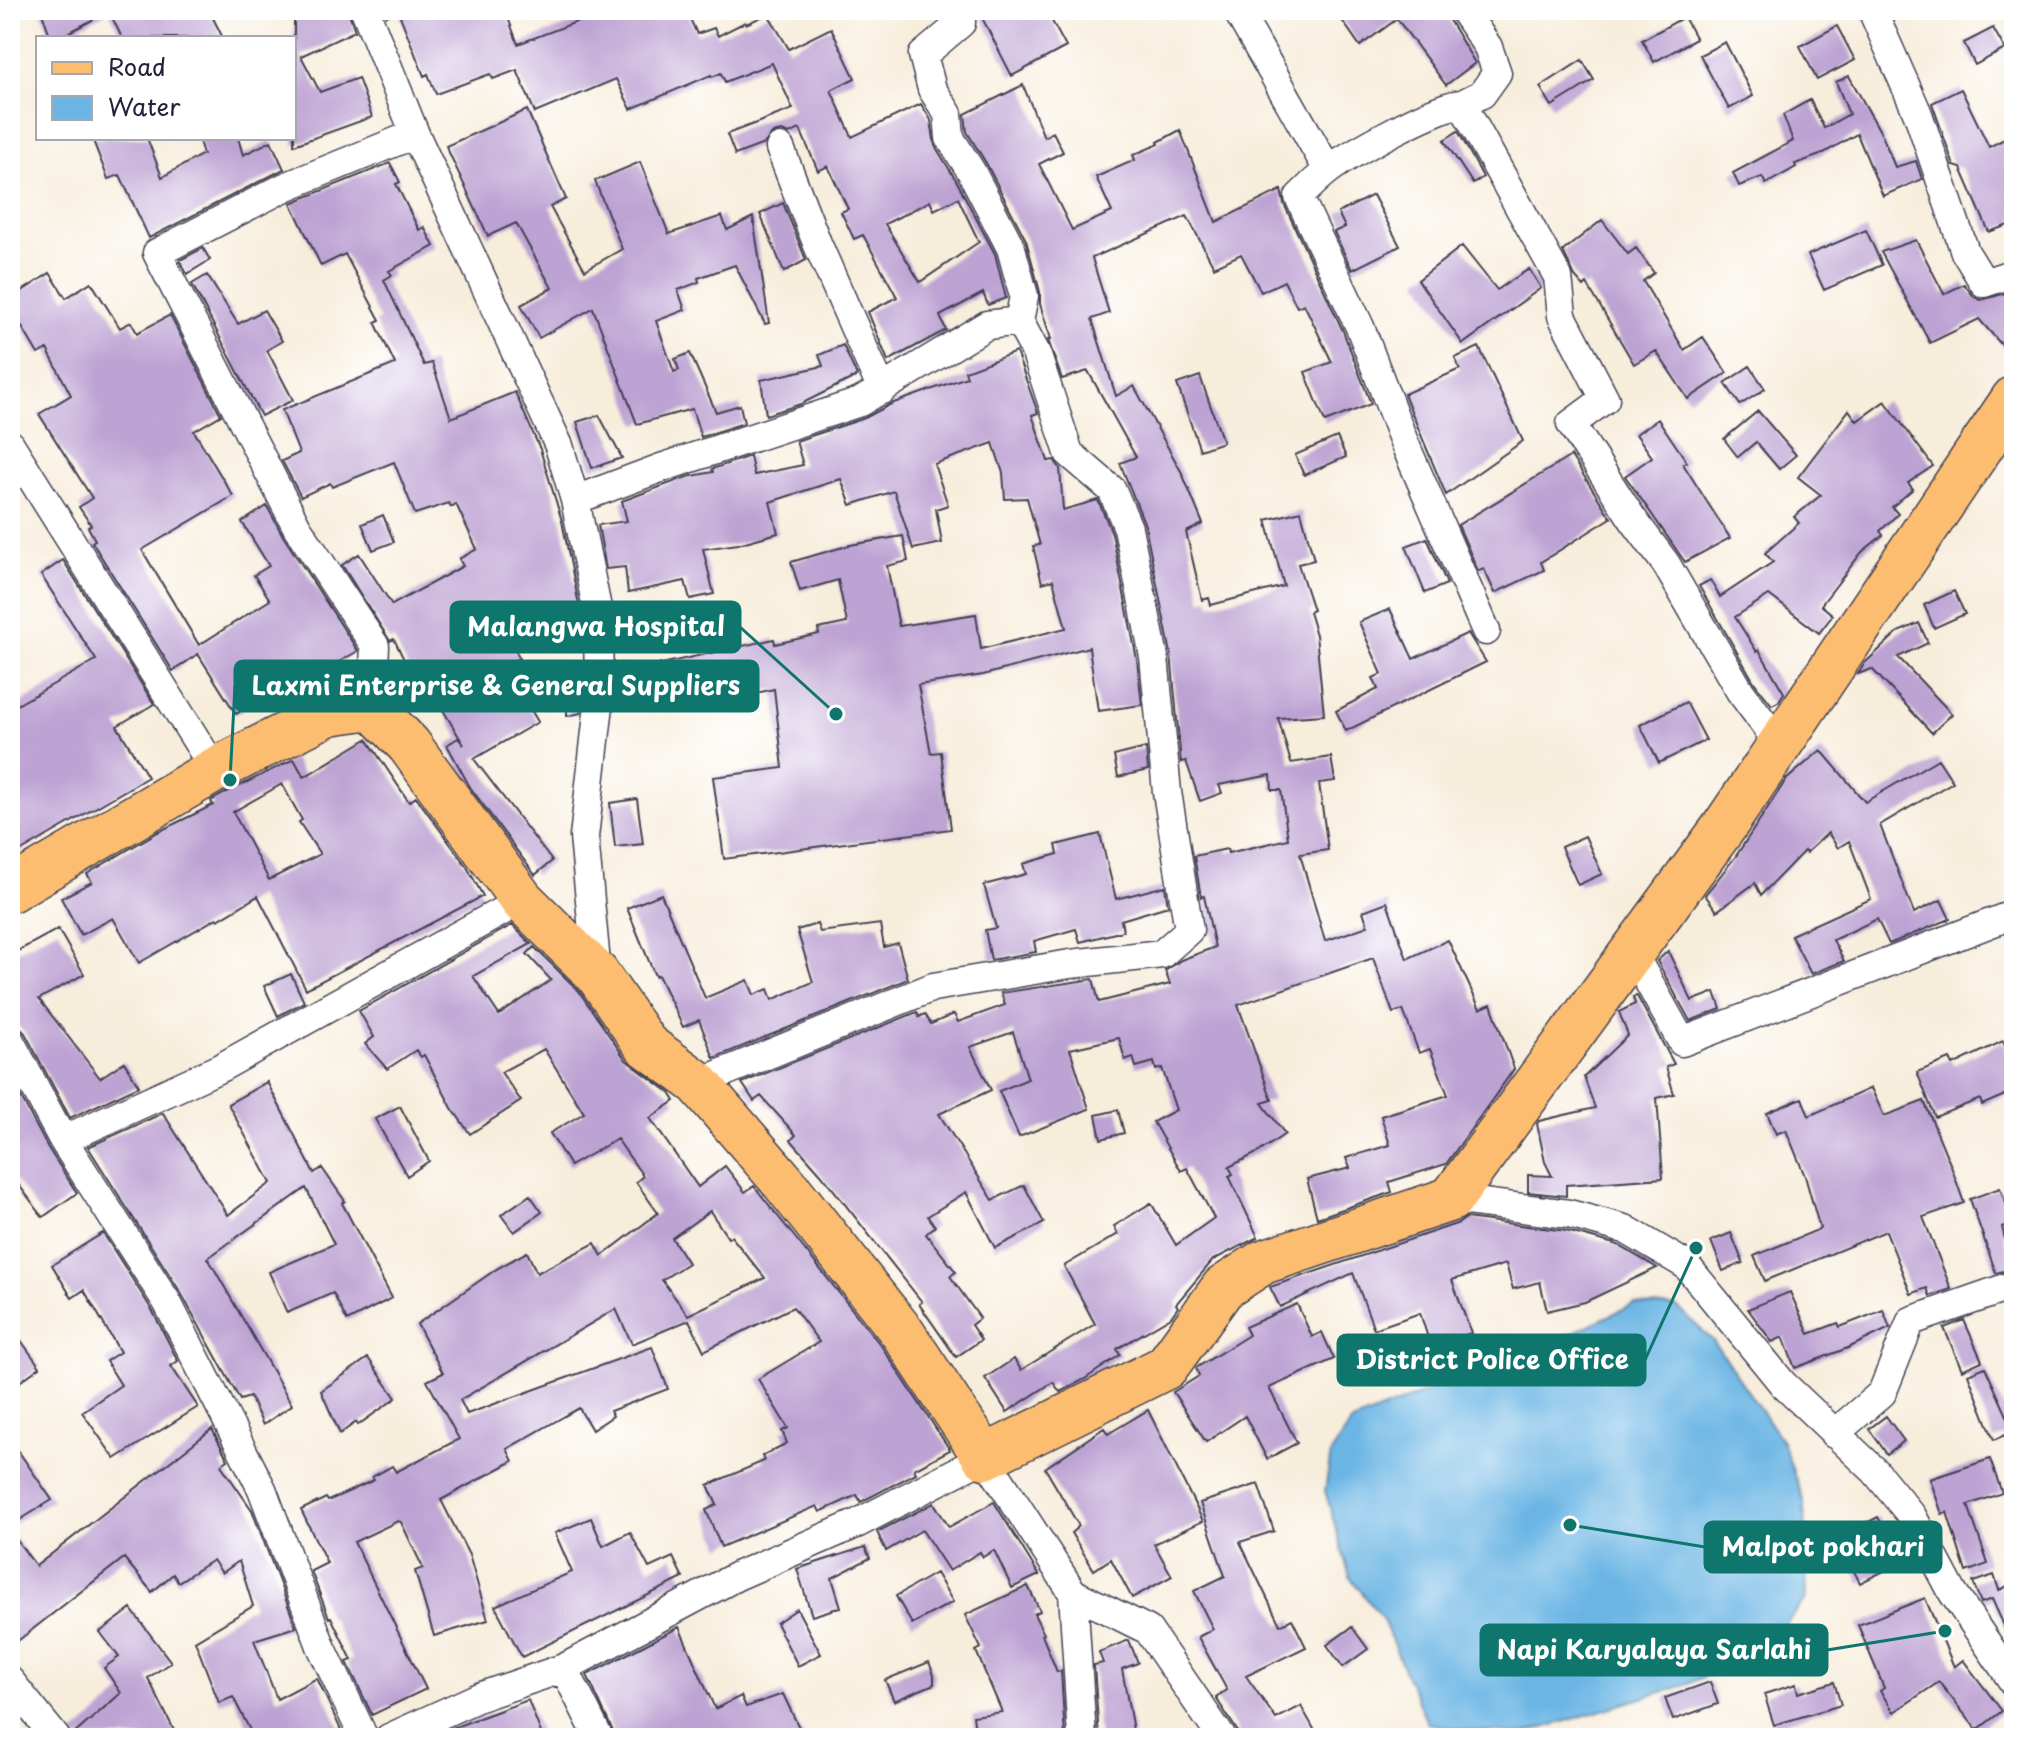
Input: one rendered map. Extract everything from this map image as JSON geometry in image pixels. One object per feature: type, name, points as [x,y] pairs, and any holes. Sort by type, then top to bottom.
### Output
[{"type":"main road","points":[[10,890],[215,770],[329,713],[372,707],[409,745],[522,900],[597,974],[646,1045],[698,1083],[785,1184],[902,1332],[985,1457],[1166,1367],[1223,1288],[1263,1262],[1451,1199],[1724,827],[2014,398]]},
{"type":"street","points":[[365,10],[415,134],[559,446],[575,500],[598,613],[599,705],[584,837],[597,974]]},
{"type":"street","points":[[698,1083],[933,987],[1070,964],[1162,954],[1189,930],[1167,792],[1154,657],[1128,528],[1112,490],[1069,453],[1036,353],[1019,321],[1024,296],[1011,248],[950,138],[948,114],[932,89],[923,55],[961,23],[961,10]]},
{"type":"street","points":[[1237,10],[1328,170]]},
{"type":"street","points":[[1463,10],[1488,47],[1497,73],[1482,94],[1462,104],[1427,113],[1328,170],[1299,197],[1360,327],[1404,442],[1486,631]]},
{"type":"street","points":[[1872,10],[1918,114],[1965,252],[1984,283],[2014,273]]},
{"type":"street","points":[[1462,104],[1558,277],[1562,316],[1605,399],[1571,424],[1666,564],[1740,691],[1780,745]]},
{"type":"street","points":[[372,707],[375,646],[297,527],[157,253],[285,187],[415,134]]},
{"type":"street","points":[[780,148],[817,243],[882,390]]},
{"type":"street","points":[[575,500],[658,469],[814,419],[882,390],[987,325],[1019,321]]},
{"type":"street","points":[[10,444],[215,770]]},
{"type":"street","points":[[63,1140],[220,1068],[522,900]]},
{"type":"street","points":[[1632,952],[1682,1042],[2014,914]]},
{"type":"street","points":[[10,1041],[63,1140],[167,1302],[262,1489],[321,1646],[364,1738]]},
{"type":"street","points":[[1451,1199],[1569,1214],[1625,1229],[1686,1265],[1783,1384],[1875,1471],[1912,1516],[1953,1593],[2014,1683]]},
{"type":"street","points":[[1834,1434],[1882,1393],[1911,1321],[2014,1285]]},
{"type":"street","points":[[389,1738],[479,1697],[564,1668],[737,1576],[858,1523],[985,1457],[1073,1593],[1082,1738]]},
{"type":"street","points":[[1073,1593],[1148,1630],[1222,1738]]},
{"type":"street","points":[[564,1668],[599,1738]]},
{"type":"street","points":[[13,1690],[56,1738]]},
{"type":"water","points":[[1634,1304],[1677,1307],[1713,1341],[1782,1441],[1804,1502],[1807,1598],[1768,1646],[1688,1684],[1524,1734],[1465,1730],[1427,1723],[1383,1620],[1350,1577],[1325,1491],[1331,1453],[1352,1422],[1565,1336]]},
{"type":"building","points":[[41,10],[209,10],[222,36],[121,36],[109,11],[63,36],[50,36]]},
{"type":"building","points":[[294,10],[348,10],[355,31],[301,56],[320,92],[358,78],[372,117],[294,145]]},
{"type":"building","points":[[383,10],[505,10],[518,44],[600,13],[604,23],[635,10],[686,10],[697,34],[714,28],[718,36],[768,14],[789,49],[831,28],[855,78],[831,90],[852,137],[921,104],[931,120],[935,146],[995,254],[1006,298],[988,305],[983,293],[940,316],[946,330],[888,361],[868,312],[897,297],[863,235],[854,239],[841,212],[848,209],[828,166],[818,171],[800,129],[789,134],[782,131],[773,133],[764,144],[735,155],[727,134],[793,109],[772,63],[725,82],[721,73],[711,75],[631,109],[616,79],[535,113],[517,70],[493,79],[490,74],[436,94],[428,74],[424,76],[398,11],[386,16]],"holes":[[[958,198],[979,242],[920,282],[885,224],[930,201],[934,210]]]},
{"type":"building","points":[[978,10],[1046,10],[1066,47],[1012,76]]},
{"type":"building","points":[[1335,10],[1446,10],[1475,63],[1446,85],[1397,19],[1360,46]]},
{"type":"building","points":[[1684,17],[1696,39],[1654,62],[1642,40]]},
{"type":"building","points":[[1837,26],[1855,60],[1817,80],[1800,46]]},
{"type":"building","points":[[1993,28],[2005,49],[1975,65],[1964,43]]},
{"type":"building","points":[[1725,42],[1753,96],[1729,109],[1700,55]]},
{"type":"building","points":[[1582,60],[1594,80],[1552,106],[1540,87]]},
{"type":"building","points":[[1849,76],[1882,135],[1895,167],[1916,161],[1922,179],[1883,196],[1857,134],[1820,155],[1795,164],[1796,167],[1766,184],[1762,177],[1739,186],[1733,173],[1793,141],[1783,115],[1810,100],[1824,128],[1849,114],[1836,82]]},
{"type":"building","points":[[1023,85],[1044,137],[1053,132],[1063,152],[1039,164],[1072,230],[1112,212],[1096,177],[1135,160],[1133,155],[1159,144],[1180,130],[1216,222],[1281,190],[1284,204],[1343,331],[1371,404],[1325,422],[1305,372],[1332,362],[1304,304],[1297,307],[1284,281],[1261,292],[1241,254],[1214,267],[1187,216],[1092,258],[1109,313],[1092,319],[1116,396],[1134,386],[1182,473],[1203,524],[1186,532],[1202,600],[1209,598],[1211,605],[1284,586],[1266,520],[1301,511],[1314,560],[1298,564],[1313,610],[1309,612],[1316,635],[1324,715],[1278,718],[1291,763],[1331,757],[1335,781],[1319,783],[1328,850],[1300,854],[1325,941],[1368,926],[1363,911],[1387,902],[1407,959],[1448,940],[1480,1009],[1491,1004],[1514,1069],[1446,1164],[1389,1182],[1392,1192],[1317,1218],[1307,1179],[1350,1168],[1346,1158],[1390,1145],[1381,1116],[1448,1095],[1430,1049],[1419,1053],[1403,1010],[1393,1013],[1373,958],[1238,1005],[1272,1100],[1262,1103],[1285,1134],[1229,1167],[1233,1174],[1229,1176],[1258,1237],[1213,1260],[1176,1304],[1178,1307],[1171,1317],[1117,1349],[1120,1355],[1060,1392],[1053,1382],[1007,1412],[985,1378],[1014,1359],[1021,1370],[1095,1324],[1064,1266],[1118,1234],[1114,1226],[1151,1203],[1176,1245],[1214,1218],[1187,1168],[1181,1171],[1153,1122],[1176,1110],[1162,1068],[1156,1070],[1154,1062],[1136,1067],[1133,1057],[1125,1060],[1119,1038],[1070,1049],[1089,1109],[1019,1137],[999,1091],[1028,1079],[1013,1032],[970,1047],[991,1090],[939,1114],[993,1200],[1024,1185],[1044,1223],[995,1248],[966,1192],[928,1216],[935,1226],[926,1234],[956,1272],[950,1276],[980,1318],[971,1325],[981,1340],[956,1357],[919,1304],[922,1302],[791,1140],[796,1135],[761,1096],[754,1101],[742,1083],[917,1012],[919,1017],[925,1014],[931,1024],[954,1014],[958,1022],[1005,1005],[1001,993],[1093,979],[1099,1002],[1170,984],[1165,971],[1181,960],[1215,947],[1194,856],[1227,849],[1228,853],[1288,839],[1281,790],[1272,790],[1271,775],[1219,785],[1222,793],[1200,801],[1186,761],[1181,762],[1171,654],[1145,525],[1120,463],[1136,457],[1088,371],[1062,379],[1048,340],[1051,339],[1026,240],[967,132],[965,114]]},
{"type":"building","points":[[1961,89],[1989,147],[2014,134],[2014,223],[1989,232],[1961,168],[1954,166],[1932,103]]},
{"type":"building","points":[[527,110],[566,199],[550,207],[585,270],[622,249],[595,181],[640,162],[669,234],[722,216],[727,230],[753,217],[769,323],[765,324],[735,265],[698,278],[699,282],[678,290],[685,310],[656,321],[674,372],[679,370],[675,359],[690,353],[716,412],[740,405],[744,423],[701,437],[692,409],[637,424],[593,308],[539,338],[521,305],[552,288],[516,223],[488,236],[446,146]]},
{"type":"building","points":[[1458,131],[1483,177],[1473,184],[1444,140]]},
{"type":"building","points":[[93,140],[148,140],[162,177],[203,154],[199,140],[239,140],[243,155],[271,141],[284,169],[149,238],[120,175],[108,179]]},
{"type":"building","points":[[390,163],[400,182],[396,184],[419,230],[424,227],[434,246],[389,271],[392,275],[384,280],[424,365],[432,363],[451,418],[515,392],[540,449],[562,521],[581,615],[581,650],[562,650],[561,612],[509,636],[519,658],[505,665],[538,722],[474,759],[552,861],[535,875],[470,787],[447,745],[458,738],[464,745],[434,695],[430,697],[416,672],[411,674],[394,639],[390,641],[342,565],[359,554],[392,605],[463,566],[459,559],[477,549],[456,504],[451,507],[449,503],[415,514],[394,462],[332,487],[330,483],[301,497],[282,461],[299,453],[282,410],[395,364],[375,322],[380,320],[345,254],[321,266],[291,203]]},
{"type":"building","points":[[1373,195],[1400,246],[1352,270],[1334,232],[1345,227],[1338,213]]},
{"type":"building","points":[[783,203],[806,260],[784,272],[760,214]]},
{"type":"building","points":[[1602,220],[1628,254],[1636,248],[1654,273],[1643,281],[1684,350],[1703,337],[1727,373],[1688,399],[1656,351],[1634,364],[1587,284],[1584,287],[1575,277],[1563,251]]},
{"type":"building","points":[[1866,230],[1882,265],[1824,290],[1808,255]]},
{"type":"building","points":[[1916,240],[1944,294],[1964,284],[1974,297],[1981,300],[2014,291],[2014,359],[1979,319],[1930,343],[1881,252]]},
{"type":"building","points":[[1462,246],[1497,290],[1529,269],[1541,288],[1463,344],[1418,280]]},
{"type":"building","points":[[203,248],[210,260],[187,274],[180,260]]},
{"type":"building","points":[[50,273],[66,298],[91,282],[120,328],[131,322],[137,333],[170,315],[221,415],[194,431],[233,496],[142,550],[199,645],[270,600],[254,575],[269,566],[242,522],[267,506],[358,651],[314,676],[309,667],[236,714],[198,654],[173,671],[92,542],[95,540],[88,527],[91,525],[79,507],[92,498],[39,414],[71,395],[47,349],[38,354],[19,322],[10,328],[10,299]]},
{"type":"building","points":[[207,275],[238,324],[264,310],[282,341],[267,350],[293,400],[261,416],[192,284]]},
{"type":"building","points":[[843,345],[857,376],[801,404],[766,415],[761,380],[823,366],[819,355]]},
{"type":"building","points":[[1479,347],[1523,441],[1446,495],[1404,394],[1460,369],[1455,358]]},
{"type":"building","points":[[1016,352],[1038,413],[1032,415],[1048,461],[1054,460],[1060,468],[1063,510],[1098,500],[1112,533],[1137,660],[1142,705],[1098,711],[1089,647],[983,675],[918,685],[931,753],[941,752],[951,829],[724,859],[713,777],[783,768],[774,689],[752,694],[748,679],[616,706],[616,674],[774,639],[775,644],[819,634],[818,629],[847,623],[838,580],[800,591],[791,562],[850,545],[903,536],[908,561],[887,566],[899,626],[976,614],[981,649],[1066,628],[1053,580],[1042,583],[1033,546],[1040,545],[1027,498],[1005,499],[1003,473],[993,443],[934,464],[948,505],[936,509],[942,543],[913,549],[894,491],[851,505],[841,479],[770,502],[778,533],[738,544],[703,549],[714,594],[690,599],[685,581],[628,593],[625,567],[606,569],[598,525],[627,521],[622,501],[687,477],[713,472],[712,469],[750,456],[754,475],[803,465],[796,441],[865,418],[891,404],[967,377],[965,371]]},
{"type":"building","points":[[1750,366],[1765,389],[1740,405],[1725,383]]},
{"type":"building","points":[[1200,376],[1223,442],[1200,450],[1177,384]]},
{"type":"building","points":[[1885,401],[1933,466],[1908,483],[1913,489],[1892,507],[1898,514],[1880,531],[1883,535],[1862,552],[1821,605],[1833,615],[1819,633],[1769,595],[1735,617],[1784,693],[1772,705],[1754,682],[1699,586],[1710,580],[1720,597],[1773,562],[1765,553],[1799,523],[1794,517],[1821,495],[1798,477],[1849,410],[1857,421]]},
{"type":"building","points":[[1758,411],[1796,455],[1779,469],[1756,442],[1738,457],[1724,439]]},
{"type":"building","points":[[599,415],[622,458],[592,468],[577,422]]},
{"type":"building","points":[[1658,419],[1687,462],[1683,464],[1730,538],[1685,562],[1625,476],[1652,457],[1636,434]]},
{"type":"building","points":[[1337,437],[1346,457],[1304,475],[1295,455]]},
{"type":"building","points":[[1571,456],[1611,518],[1541,562],[1544,570],[1495,593],[1484,569],[1478,571],[1458,525]]},
{"type":"building","points":[[383,515],[394,542],[373,550],[362,524]]},
{"type":"building","points":[[1427,538],[1447,584],[1425,593],[1406,546]]},
{"type":"building","points":[[63,560],[154,704],[117,726],[148,777],[18,853],[10,839],[10,709],[96,660],[41,575]]},
{"type":"building","points":[[1954,591],[1965,614],[1934,628],[1924,605]]},
{"type":"building","points":[[1390,609],[1413,659],[1468,633],[1486,662],[1346,731],[1336,711],[1378,689],[1373,678],[1382,674],[1359,622]]},
{"type":"building","points":[[1919,623],[1928,643],[1898,657],[1952,714],[1932,733],[1872,669],[1858,674],[1865,663],[1898,632]]},
{"type":"building","points":[[582,681],[581,713],[567,716],[567,684]]},
{"type":"building","points":[[1686,702],[1706,740],[1659,763],[1640,725]]},
{"type":"building","points":[[367,739],[409,802],[416,797],[467,867],[483,896],[306,989],[258,896],[139,963],[113,918],[81,935],[61,898],[92,882],[87,874],[158,832],[213,805],[211,801],[227,792],[294,759],[304,777]],"holes":[[[282,784],[302,820],[299,822],[320,854],[269,880],[233,812]]]},
{"type":"building","points":[[1146,748],[1148,770],[1118,777],[1114,756]]},
{"type":"building","points":[[1821,750],[1865,802],[1938,759],[1953,782],[1880,825],[1914,913],[1941,900],[1950,919],[1889,944],[1877,919],[1833,940],[1844,961],[1811,974],[1791,935],[1871,899],[1849,841],[1838,848],[1828,833],[1806,853],[1804,851],[1761,895],[1755,883],[1717,911],[1705,895],[1736,856],[1786,780]]},
{"type":"building","points":[[637,799],[643,844],[615,847],[610,803]]},
{"type":"building","points":[[1100,834],[1116,899],[1165,886],[1168,906],[1121,920],[1123,931],[1080,942],[1076,929],[1034,941],[1036,952],[991,960],[985,930],[996,928],[984,885],[1026,874],[1023,864],[1058,854],[1056,845]]},
{"type":"building","points":[[1585,836],[1602,874],[1578,885],[1561,847]]},
{"type":"building","points":[[661,894],[705,998],[748,980],[754,995],[768,989],[772,1000],[813,982],[797,930],[817,924],[820,932],[880,924],[884,947],[898,943],[908,979],[714,1058],[699,1020],[683,1027],[658,975],[655,976],[627,908]]},
{"type":"building","points":[[512,925],[531,944],[473,976],[499,1015],[551,980],[527,954],[534,947],[578,990],[626,1060],[670,1093],[675,1101],[650,1118],[698,1187],[725,1166],[745,1192],[754,1186],[882,1347],[950,1450],[914,1469],[916,1473],[861,1502],[857,1495],[820,1512],[817,1506],[721,1547],[706,1510],[717,1505],[708,1485],[764,1461],[762,1456],[787,1443],[782,1431],[788,1428],[758,1379],[819,1342],[793,1307],[704,1351],[689,1320],[632,1344],[616,1309],[460,1400],[467,1414],[652,1347],[668,1389],[610,1411],[613,1416],[592,1430],[579,1408],[507,1449],[513,1461],[441,1500],[469,1555],[488,1620],[434,1636],[415,1571],[423,1568],[401,1522],[354,1542],[426,1689],[372,1715],[347,1662],[352,1660],[329,1618],[311,1571],[327,1563],[301,1510],[374,1480],[372,1477],[392,1466],[396,1472],[459,1439],[427,1381],[443,1373],[417,1324],[498,1268],[527,1252],[537,1273],[595,1243],[602,1256],[658,1213],[636,1182],[643,1176],[617,1139],[570,1166],[550,1133],[584,1113],[544,1049],[501,1072],[521,1101],[470,1134],[452,1108],[424,1055],[421,1057],[416,1050],[387,1069],[365,1044],[374,1037],[359,1011]],"holes":[[[710,1211],[728,1238],[731,1236],[765,1278],[688,1315],[662,1280],[688,1263],[672,1238]]]},
{"type":"building","points":[[58,929],[84,974],[39,999],[100,1078],[124,1062],[139,1086],[70,1118],[25,1033],[18,1026],[10,1024],[10,955]]},
{"type":"building","points":[[1668,951],[1692,1001],[1715,992],[1721,1009],[1690,1021],[1657,961]]},
{"type":"building","points":[[291,974],[304,1002],[278,1016],[264,986]]},
{"type":"building","points":[[1637,996],[1674,1064],[1666,1067],[1674,1094],[1657,1098],[1663,1178],[1566,1185],[1566,1196],[1528,1192],[1528,1175],[1552,1176],[1545,1162],[1537,1124],[1595,1108],[1584,1077],[1628,1035],[1619,1012],[1635,1004],[1633,997]]},
{"type":"building","points":[[2003,1041],[2014,1065],[2014,1091],[1982,1105],[1980,1099],[1935,1117],[1917,1072],[1950,1059],[1953,1065]]},
{"type":"building","points":[[10,1077],[48,1148],[77,1193],[43,1217],[10,1173]]},
{"type":"building","points":[[267,1082],[314,1173],[322,1168],[345,1201],[342,1203],[392,1298],[347,1321],[333,1293],[287,1313],[269,1272],[334,1244],[306,1188],[208,1258],[292,1405],[263,1425],[250,1397],[240,1400],[181,1293],[88,1147],[163,1113],[228,1215],[271,1183],[228,1104]]},
{"type":"building","points":[[1871,1088],[1884,1116],[1924,1101],[1951,1166],[1964,1203],[1923,1217],[1951,1289],[1930,1296],[1927,1288],[1911,1294],[1886,1231],[1765,1281],[1754,1256],[1820,1229],[1805,1176],[1786,1130],[1776,1134],[1767,1113],[1802,1098],[1809,1116]]},
{"type":"building","points":[[400,1106],[429,1161],[407,1176],[375,1119]]},
{"type":"building","points":[[1118,1110],[1124,1133],[1101,1139],[1096,1115]]},
{"type":"building","points":[[2000,1188],[2013,1223],[2002,1227],[2012,1269],[1996,1273],[1970,1199]]},
{"type":"building","points":[[530,1195],[542,1212],[514,1232],[501,1215]]},
{"type":"building","points":[[1466,1218],[1566,1231],[1618,1245],[1657,1268],[1585,1302],[1547,1311],[1540,1282],[1513,1289],[1506,1264],[1452,1280],[1471,1333],[1431,1347],[1420,1313],[1374,1329],[1353,1273],[1280,1307],[1270,1287],[1459,1223]]},
{"type":"building","points":[[103,1233],[152,1310],[178,1361],[171,1366],[198,1407],[115,1459],[82,1412],[121,1385],[106,1361],[120,1352],[84,1290],[72,1298],[52,1265]]},
{"type":"building","points":[[1731,1233],[1743,1263],[1723,1271],[1711,1241]]},
{"type":"building","points":[[1790,1292],[1809,1334],[1838,1323],[1840,1327],[1883,1310],[1890,1328],[1795,1368],[1783,1337],[1772,1342],[1748,1309]]},
{"type":"building","points":[[1297,1304],[1312,1337],[1322,1332],[1334,1359],[1269,1388],[1297,1443],[1267,1459],[1245,1416],[1206,1442],[1173,1392],[1199,1376],[1196,1368],[1249,1335],[1245,1327]]},
{"type":"building","points":[[1964,1320],[1982,1361],[1962,1370],[1944,1328]]},
{"type":"building","points":[[10,1325],[40,1367],[10,1389]]},
{"type":"building","points":[[368,1358],[396,1398],[340,1434],[321,1391]]},
{"type":"building","points":[[1985,1367],[2014,1431],[1994,1440],[1968,1374]]},
{"type":"building","points":[[1148,1410],[1203,1521],[1154,1544],[1172,1576],[1132,1598],[1111,1559],[1094,1570],[1071,1533],[1079,1526],[1045,1468],[1104,1428],[1108,1434]]},
{"type":"building","points":[[1886,1416],[1904,1441],[1887,1454],[1869,1429]]},
{"type":"building","points":[[212,1429],[228,1460],[221,1465],[252,1510],[296,1627],[254,1640],[277,1699],[317,1678],[341,1730],[325,1738],[254,1738],[233,1697],[219,1703],[195,1641],[253,1606],[239,1561],[222,1573],[213,1560],[178,1582],[173,1574],[152,1592],[124,1558],[10,1647],[10,1531],[36,1566]]},
{"type":"building","points":[[10,1439],[52,1500],[10,1526]]},
{"type":"building","points":[[1990,1459],[2002,1493],[1968,1505],[1988,1564],[1966,1572],[1947,1512],[1942,1514],[1930,1479]]},
{"type":"building","points":[[1258,1484],[1274,1531],[1240,1542],[1280,1625],[1292,1619],[1306,1647],[1246,1676],[1276,1719],[1301,1706],[1319,1738],[1242,1738],[1216,1698],[1227,1690],[1198,1637],[1213,1629],[1194,1591],[1225,1576],[1200,1503]]},
{"type":"building","points":[[994,1502],[1039,1575],[1012,1588],[994,1550],[983,1557],[980,1552],[949,1571],[922,1530],[886,1551],[877,1532],[934,1503],[949,1527]]},
{"type":"building","points":[[1878,1517],[1902,1562],[1860,1583],[1837,1538]]},
{"type":"building","points":[[591,1518],[603,1546],[630,1532],[649,1568],[673,1557],[683,1578],[522,1657],[495,1606],[572,1572],[555,1533]]},
{"type":"building","points":[[865,1547],[870,1558],[832,1578],[841,1607],[812,1616],[797,1569]]},
{"type":"building","points":[[936,1573],[953,1602],[912,1624],[896,1596]]},
{"type":"building","points":[[1994,1575],[1999,1590],[2014,1583],[2014,1648],[1992,1599],[1981,1603],[1973,1582]]},
{"type":"building","points":[[1028,1586],[1040,1611],[1034,1614],[1042,1635],[1057,1672],[1061,1671],[1065,1738],[976,1738],[973,1716],[1002,1712],[976,1651],[981,1648],[965,1615]]},
{"type":"building","points":[[1925,1598],[1954,1667],[1963,1660],[2002,1711],[1977,1730],[1939,1682],[1894,1712],[1880,1691],[1884,1688],[1858,1625]]},
{"type":"building","points":[[131,1609],[171,1662],[148,1678],[178,1738],[73,1738],[121,1693],[104,1668],[119,1657],[100,1632]]},
{"type":"building","points":[[797,1609],[821,1654],[798,1666],[776,1623]]},
{"type":"building","points":[[679,1627],[715,1709],[741,1696],[746,1707],[783,1694],[804,1738],[616,1738],[587,1675]]},
{"type":"building","points":[[1352,1627],[1368,1649],[1343,1667],[1327,1645]]},
{"type":"building","points":[[1129,1640],[1138,1663],[1122,1669],[1134,1736],[1099,1738],[1094,1665],[1103,1663],[1099,1652]]},
{"type":"building","points":[[929,1662],[934,1684],[894,1701],[885,1680]]},
{"type":"building","points":[[1710,1682],[1718,1704],[1673,1720],[1665,1698]]},
{"type":"building","points":[[1834,1682],[1841,1705],[1774,1725],[1764,1694],[1796,1684],[1798,1693]]},
{"type":"building","points":[[528,1700],[543,1738],[433,1738],[447,1730]]},
{"type":"place","name":"Malangwa Hospital","points":[[836,714]]},
{"type":"place","name":"Laxmi Enterprise & General Suppliers","points":[[230,780]]},
{"type":"place","name":"District Police Office","points":[[1696,1248]]},
{"type":"place","name":"Malpot pokhari","points":[[1570,1525]]},
{"type":"place","name":"Napi Karyalaya Sarlahi","points":[[1945,1631]]}]
